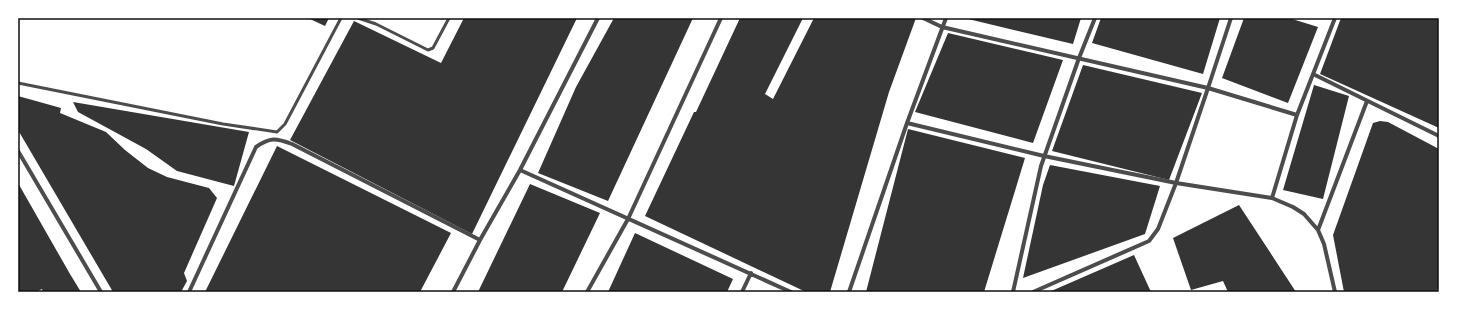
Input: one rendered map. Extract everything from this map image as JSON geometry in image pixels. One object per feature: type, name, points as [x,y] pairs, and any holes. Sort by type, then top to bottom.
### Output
[{"type":"street","points":[[453,292],[480,240],[520,170],[598,18]]},
{"type":"street","points":[[587,292],[628,219],[721,18]]},
{"type":"street","points":[[923,18],[942,27],[1208,88],[1297,116]]},
{"type":"street","points":[[849,292],[907,124],[946,18]]},
{"type":"street","points":[[1013,292],[1044,156],[1095,18]]},
{"type":"street","points":[[1033,292],[1149,241],[1158,229],[1176,183],[1231,18]]},
{"type":"street","points":[[1272,198],[1297,116],[1335,18]]},
{"type":"street","points":[[1313,74],[1439,136]]},
{"type":"street","points":[[1318,230],[1367,101]]},
{"type":"street","points":[[907,124],[1044,156],[1176,183],[1272,198],[1293,207],[1304,214],[1318,230],[1324,244],[1335,292]]},
{"type":"street","points":[[189,292],[256,147],[264,141],[277,139],[292,144],[480,240]]},
{"type":"street","points":[[18,151],[101,292]]},
{"type":"street","points":[[520,170],[791,292]]},
{"type":"street","points":[[742,292],[751,273]]},
{"type":"lane","points":[[18,83],[223,124],[277,132],[285,124],[341,18]]},
{"type":"lane","points":[[358,18],[376,24],[428,50],[433,48],[449,18]]},
{"type":"building","points":[[308,18],[329,18],[325,26]]},
{"type":"building","points":[[464,18],[577,18],[472,234],[290,140],[354,21],[441,63]]},
{"type":"building","points":[[614,18],[693,18],[608,201],[538,173],[576,87]]},
{"type":"building","points":[[740,18],[803,18],[765,94],[773,99],[814,18],[916,18],[889,92],[830,292],[806,292],[645,216]]},
{"type":"building","points":[[964,18],[1081,18],[1073,44]]},
{"type":"building","points":[[1101,18],[1220,18],[1203,74],[1092,43]]},
{"type":"building","points":[[1244,18],[1289,18],[1318,27],[1288,103],[1222,78]]},
{"type":"building","points":[[1341,18],[1439,18],[1439,128],[1320,74]]},
{"type":"building","points":[[948,33],[1063,60],[1033,143],[915,112]]},
{"type":"building","points":[[1083,65],[1202,93],[1169,180],[1052,151]]},
{"type":"building","points":[[1314,85],[1349,96],[1323,199],[1283,190]]},
{"type":"building","points":[[18,96],[61,108],[60,113],[106,132],[125,150],[148,168],[167,177],[209,188],[217,198],[184,273],[187,281],[181,292],[113,292],[18,130]]},
{"type":"building","points":[[73,102],[249,132],[234,186],[177,171],[146,149],[78,112]]},
{"type":"building","points":[[1380,121],[1388,122],[1439,149],[1439,283],[1437,292],[1344,292],[1333,235],[1373,123]]},
{"type":"building","points":[[908,129],[1025,158],[984,292],[866,292]]},
{"type":"building","points":[[277,146],[451,233],[420,292],[205,292]]},
{"type":"building","points":[[1050,165],[1160,186],[1145,234],[1023,278],[1043,185]]},
{"type":"building","points":[[18,183],[81,292],[43,292],[42,289],[36,292],[18,292]]},
{"type":"building","points":[[530,184],[600,213],[562,292],[478,292]]},
{"type":"building","points":[[1239,205],[1296,292],[1228,292],[1223,281],[1191,290],[1173,238]]},
{"type":"building","points":[[635,233],[733,279],[727,292],[608,292]]},
{"type":"building","points":[[1134,255],[1151,292],[1049,292]]}]
